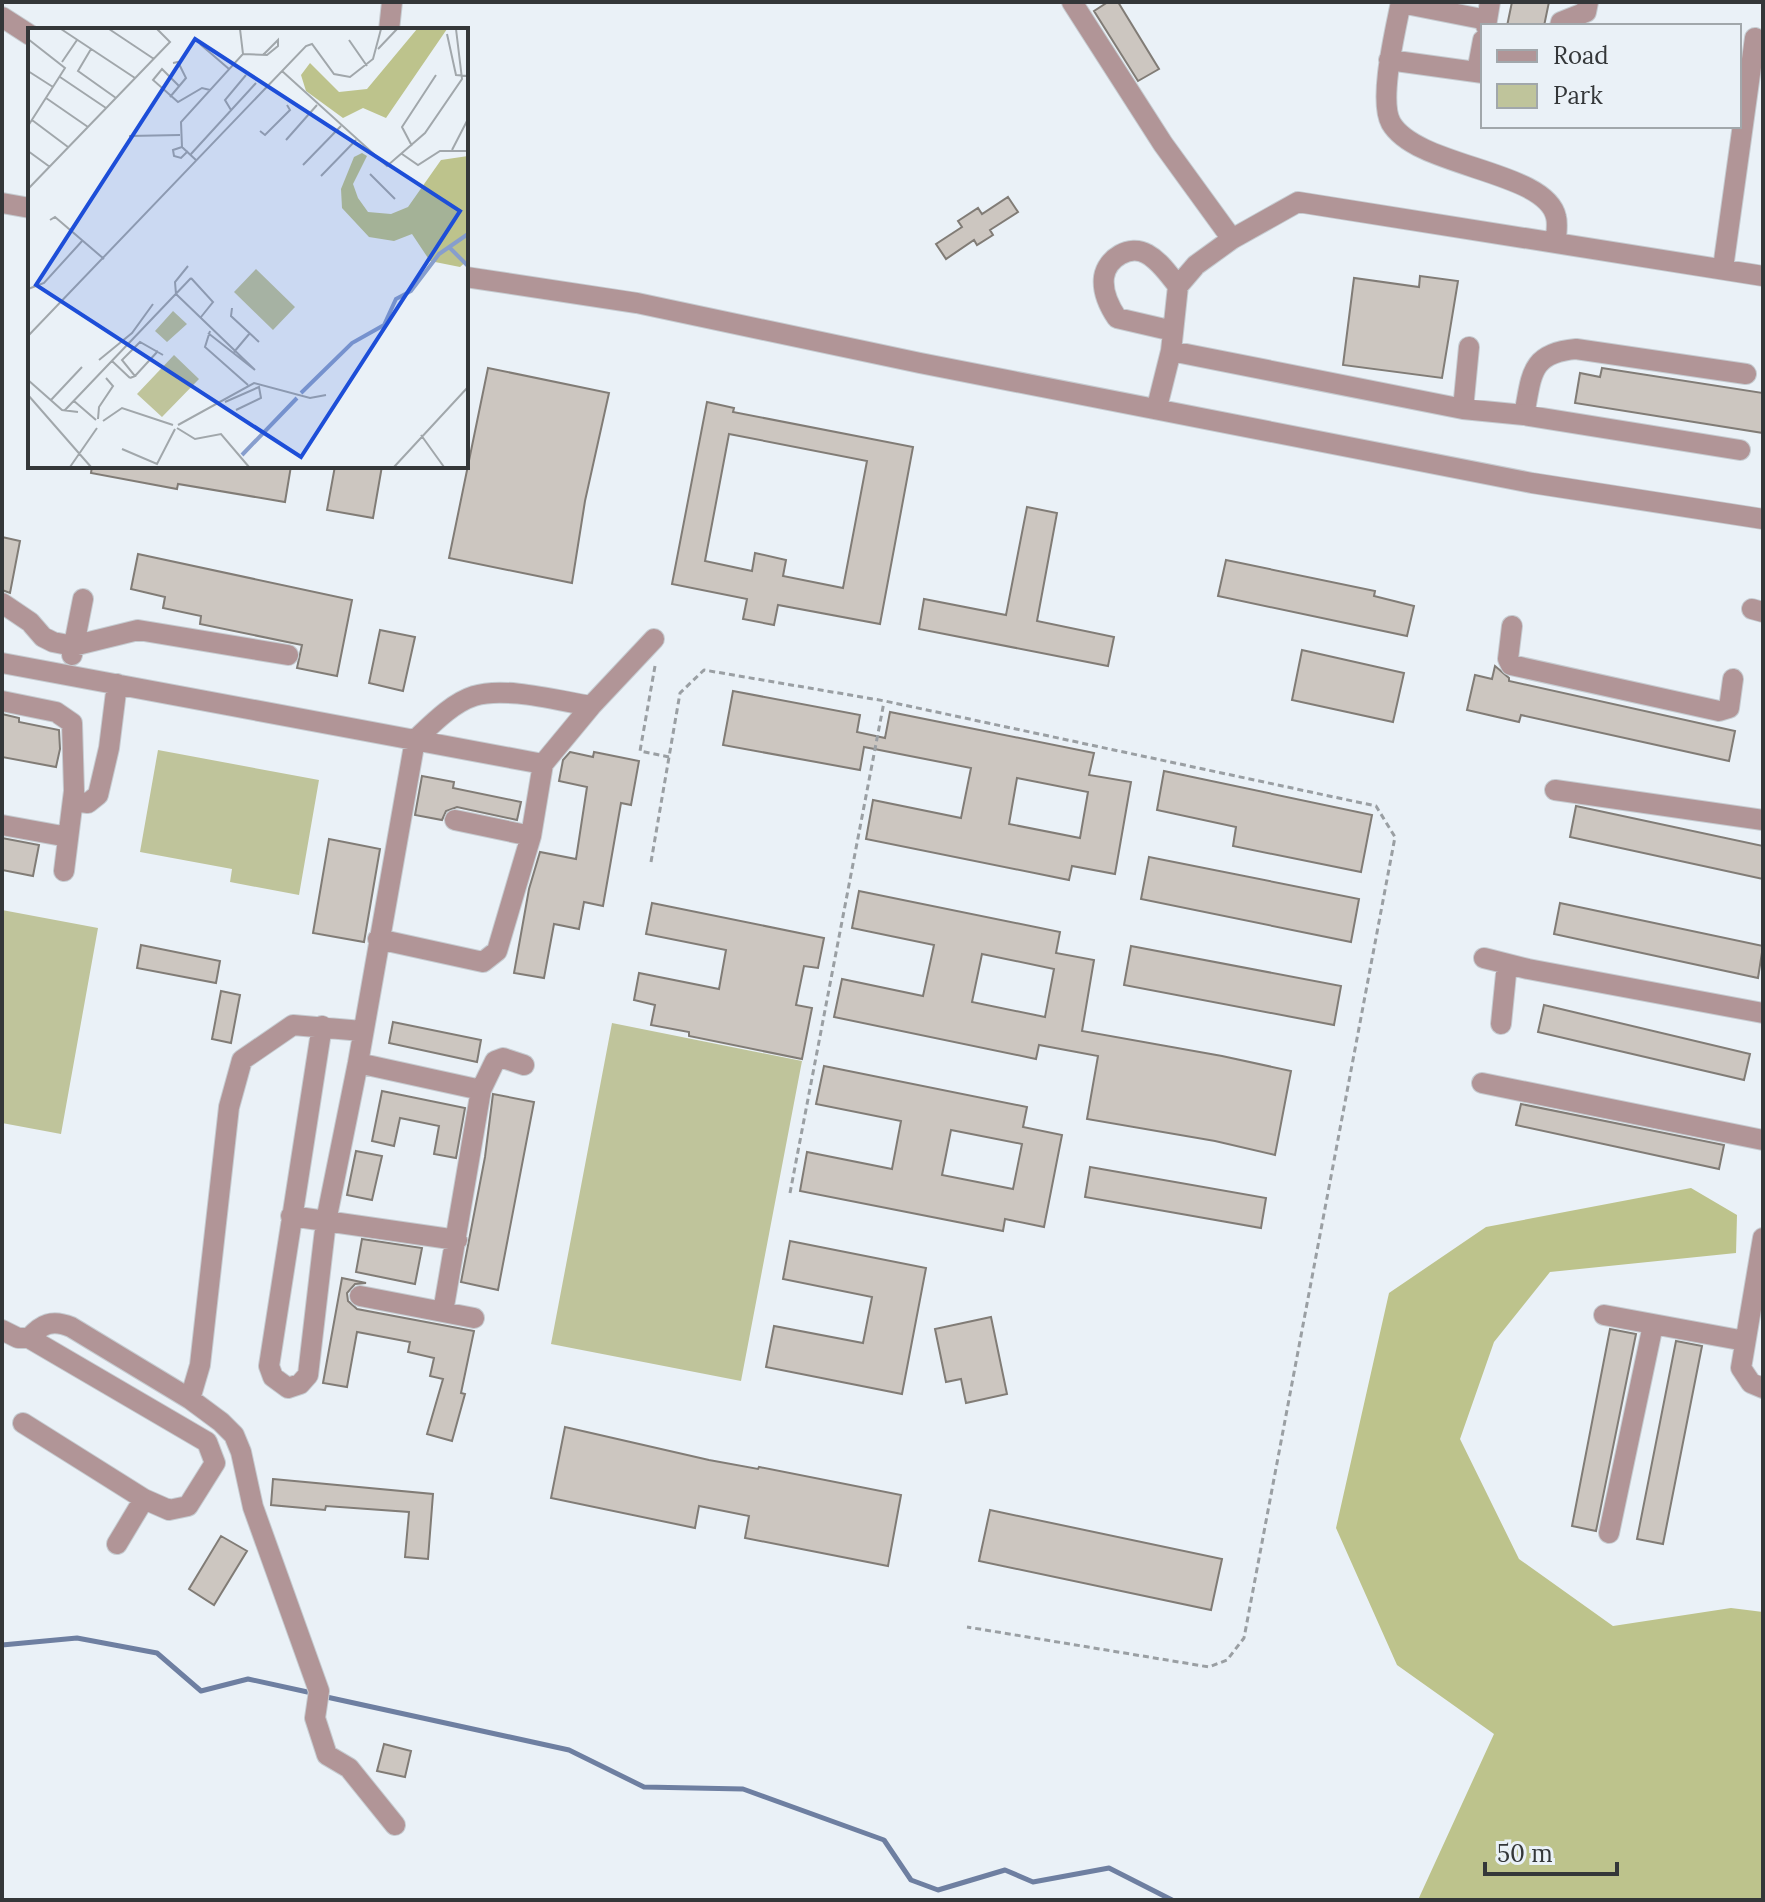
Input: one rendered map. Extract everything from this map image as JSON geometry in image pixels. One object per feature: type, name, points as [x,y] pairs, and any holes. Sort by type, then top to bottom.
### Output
[{"type":"lane","points":[[389,28],[392,2]]},
{"type":"lane","points":[[1072,2],[1163,144],[1232,239]]},
{"type":"lane","points":[[1560,24],[1586,12],[1588,2]]},
{"type":"lane","points":[[1486,22],[1401,3],[1386,91],[1390,122],[1412,143],[1539,193],[1556,215],[1556,241]]},
{"type":"lane","points":[[2,17],[28,34]]},
{"type":"lane","points":[[1723,268],[1755,38]]},
{"type":"lane","points":[[1389,60],[1480,73]]},
{"type":"lane","points":[[1157,407],[1172,341],[1178,286],[1196,265],[1232,239],[1298,202],[1763,276]]},
{"type":"lane","points":[[2,203],[28,208]]},
{"type":"lane","points":[[1178,286],[1145,252],[1132,250],[1109,264],[1104,276],[1109,307],[1117,318],[1172,341],[1463,409],[1524,415],[1740,450]]},
{"type":"lane","points":[[468,277],[637,303],[920,363],[1157,407],[1532,483],[1763,519]]},
{"type":"lane","points":[[1463,409],[1469,347]]},
{"type":"lane","points":[[1524,415],[1534,367],[1554,351],[1576,349],[1746,374]]},
{"type":"lane","points":[[69,675],[83,599]]},
{"type":"lane","points":[[2,603],[30,622],[43,637],[73,646],[138,630],[288,655]]},
{"type":"lane","points":[[1512,626],[1508,659],[1511,665],[1719,711],[1729,708],[1733,679]]},
{"type":"lane","points":[[378,939],[483,962],[497,951],[531,836],[543,764],[591,706],[654,639]]},
{"type":"lane","points":[[2,663],[543,764]]},
{"type":"lane","points":[[73,801],[88,803],[98,795],[109,748],[117,684]]},
{"type":"lane","points":[[322,1026],[269,1366],[273,1377],[288,1388],[300,1384],[308,1375],[326,1221],[358,1063],[415,740],[443,715],[472,696],[495,692],[591,706]]},
{"type":"lane","points":[[2,701],[56,712],[72,723],[73,801],[64,871]]},
{"type":"lane","points":[[1555,790],[1763,820]]},
{"type":"lane","points":[[455,820],[531,836]]},
{"type":"lane","points":[[2,825],[68,837]]},
{"type":"lane","points":[[1484,958],[1763,1013]]},
{"type":"lane","points":[[1501,1024],[1507,964]]},
{"type":"lane","points":[[190,1399],[200,1365],[229,1107],[242,1060],[293,1025],[362,1031]]},
{"type":"lane","points":[[443,1312],[481,1090],[495,1061],[503,1058],[524,1065]]},
{"type":"lane","points":[[358,1063],[481,1090]]},
{"type":"lane","points":[[1482,1083],[1763,1140]]},
{"type":"lane","points":[[291,1216],[457,1240]]},
{"type":"lane","points":[[1763,1238],[1741,1368],[1751,1383],[1763,1388]]},
{"type":"lane","points":[[360,1296],[474,1318]]},
{"type":"lane","points":[[1604,1315],[1745,1341]]},
{"type":"lane","points":[[29,1338],[42,1324],[59,1322],[190,1399],[227,1429],[241,1452],[253,1507],[319,1691],[315,1718],[327,1755],[349,1768],[395,1825]]},
{"type":"lane","points":[[1609,1533],[1653,1325]]},
{"type":"lane","points":[[2,1330],[18,1338],[29,1338],[207,1442],[215,1463],[188,1506],[169,1510],[144,1499],[23,1423]]},
{"type":"lane","points":[[117,1544],[144,1499]]},
{"type":"path","points":[[654,639],[659,640],[640,751],[669,757]]},
{"type":"path","points":[[651,862],[680,693],[704,670],[885,701],[1376,806],[1395,837],[1244,1638],[1227,1660],[1209,1667],[967,1627]]},
{"type":"path","points":[[790,1193],[885,701]]},
{"type":"green space","points":[[158,750],[319,780],[299,895],[230,882],[232,869],[140,852]]},
{"type":"green space","points":[[2,910],[98,928],[61,1134],[2,1123]]},
{"type":"green space","points":[[612,1023],[802,1061],[741,1381],[551,1344]]},
{"type":"green space","points":[[1691,1188],[1737,1215],[1736,1253],[1550,1272],[1494,1342],[1460,1439],[1519,1559],[1613,1626],[1731,1608],[1763,1612],[1763,1900],[1418,1900],[1494,1734],[1397,1665],[1336,1528],[1389,1293],[1486,1227]]},
{"type":"building","points":[[1108,2],[1118,2],[1159,69],[1138,81],[1094,11]]},
{"type":"building","points":[[1512,2],[1549,2],[1544,24],[1507,24]]},
{"type":"building","points":[[1008,197],[1018,212],[990,230],[993,235],[977,245],[974,240],[946,259],[936,244],[962,227],[958,221],[978,208],[982,214]]},
{"type":"building","points":[[1420,276],[1458,281],[1442,378],[1343,365],[1354,278],[1419,287]]},
{"type":"building","points":[[488,368],[609,393],[585,501],[572,583],[449,558]]},
{"type":"building","points":[[1602,368],[1763,393],[1763,433],[1575,403],[1580,373],[1600,377]]},
{"type":"building","points":[[707,402],[734,408],[733,412],[913,447],[880,624],[778,605],[774,625],[743,619],[747,599],[672,584]],"holes":[[[729,434],[867,461],[843,588],[783,576],[786,560],[755,553],[752,571],[705,561]]]},
{"type":"building","points":[[92,468],[291,468],[285,502],[178,484],[177,489],[91,473]]},
{"type":"building","points":[[335,468],[382,468],[373,518],[327,510]]},
{"type":"building","points":[[1027,507],[1057,513],[1037,621],[1114,637],[1108,666],[919,629],[924,599],[1006,615]]},
{"type":"building","points":[[2,537],[20,541],[10,593],[2,590]]},
{"type":"building","points":[[138,554],[352,600],[337,676],[297,668],[302,645],[200,624],[201,616],[163,608],[165,597],[131,589]]},
{"type":"building","points":[[1226,560],[1375,591],[1374,596],[1414,606],[1407,636],[1218,596]]},
{"type":"building","points":[[380,630],[415,637],[403,691],[369,683]]},
{"type":"building","points":[[1302,650],[1404,673],[1393,722],[1292,700]]},
{"type":"building","points":[[1495,666],[1509,681],[1735,731],[1729,761],[1521,715],[1519,722],[1467,710],[1475,675],[1492,679]]},
{"type":"building","points":[[733,691],[860,715],[857,732],[885,738],[890,712],[1094,753],[1089,775],[1131,782],[1115,874],[1072,866],[1069,880],[866,839],[873,800],[961,818],[971,768],[864,747],[860,770],[723,745]],"holes":[[[1017,778],[1088,792],[1080,838],[1009,824]]]},
{"type":"building","points":[[2,714],[19,718],[19,722],[59,730],[60,749],[56,767],[2,757]]},
{"type":"building","points":[[570,752],[593,757],[594,752],[639,761],[631,805],[621,803],[603,906],[584,902],[579,929],[554,924],[544,978],[514,973],[529,889],[540,852],[576,859],[587,787],[559,781],[563,760]]},
{"type":"building","points":[[1164,771],[1372,815],[1361,872],[1233,846],[1236,827],[1157,810]]},
{"type":"building","points":[[422,776],[454,782],[453,788],[521,802],[517,820],[457,807],[446,811],[442,820],[415,815]]},
{"type":"building","points":[[1576,806],[1763,846],[1763,879],[1570,837]]},
{"type":"building","points":[[2,838],[39,845],[33,876],[2,870]]},
{"type":"building","points":[[329,839],[380,849],[364,942],[313,933]]},
{"type":"building","points":[[1149,857],[1359,899],[1351,942],[1141,899]]},
{"type":"building","points":[[859,891],[1060,932],[1056,953],[1094,960],[1082,1031],[1291,1071],[1275,1155],[1215,1141],[1087,1119],[1098,1056],[1039,1045],[1036,1059],[834,1017],[842,979],[923,996],[934,945],[852,928]],"holes":[[[982,954],[1054,969],[1045,1017],[972,1002]]]},
{"type":"building","points":[[652,903],[824,938],[818,968],[804,966],[796,1005],[812,1008],[802,1059],[651,1025],[655,1005],[634,1000],[639,973],[719,989],[726,950],[646,934]]},
{"type":"building","points":[[1560,903],[1763,946],[1758,978],[1554,934]]},
{"type":"building","points":[[141,945],[220,961],[216,983],[137,968]]},
{"type":"building","points":[[1131,946],[1341,986],[1334,1025],[1124,985]]},
{"type":"building","points":[[221,991],[240,995],[231,1043],[212,1039]]},
{"type":"building","points":[[1544,1005],[1750,1054],[1744,1080],[1538,1032]]},
{"type":"building","points":[[393,1022],[481,1040],[477,1062],[389,1043]]},
{"type":"building","points":[[824,1066],[1027,1107],[1023,1127],[1062,1135],[1044,1227],[1005,1219],[1003,1231],[800,1191],[807,1152],[892,1169],[901,1121],[816,1104]],"holes":[[[951,1130],[1022,1144],[1013,1189],[942,1175]]]},
{"type":"building","points":[[382,1091],[465,1108],[456,1158],[434,1154],[439,1126],[400,1118],[394,1146],[372,1141]]},
{"type":"building","points":[[493,1094],[534,1102],[498,1290],[461,1282],[485,1157]]},
{"type":"building","points":[[1521,1104],[1724,1145],[1719,1169],[1516,1125]]},
{"type":"building","points":[[356,1151],[382,1156],[372,1200],[347,1195]]},
{"type":"building","points":[[1090,1167],[1266,1198],[1261,1228],[1085,1197]]},
{"type":"building","points":[[362,1239],[422,1248],[415,1284],[356,1272]]},
{"type":"building","points":[[790,1241],[926,1268],[902,1394],[766,1367],[774,1326],[863,1343],[872,1297],[783,1279]]},
{"type":"building","points":[[342,1278],[366,1283],[355,1284],[347,1293],[348,1301],[357,1309],[474,1331],[461,1393],[465,1394],[452,1441],[427,1434],[443,1379],[430,1376],[434,1358],[408,1352],[410,1342],[357,1332],[347,1387],[323,1383]]},
{"type":"building","points":[[991,1317],[1007,1394],[966,1403],[961,1379],[946,1382],[935,1329]]},
{"type":"building","points":[[1610,1329],[1636,1334],[1596,1531],[1572,1526]]},
{"type":"building","points":[[1676,1341],[1702,1346],[1663,1544],[1637,1539]]},
{"type":"building","points":[[565,1427],[709,1460],[901,1495],[888,1566],[745,1538],[749,1516],[699,1506],[695,1528],[551,1498]]},
{"type":"building","points":[[273,1479],[433,1494],[428,1559],[405,1557],[409,1512],[271,1505]]},
{"type":"building","points":[[990,1510],[1222,1559],[1211,1610],[979,1561]]},
{"type":"building","points":[[221,1536],[247,1551],[214,1605],[189,1589]]},
{"type":"building","points":[[384,1744],[411,1751],[405,1777],[377,1771]]},
{"type":"waterway","points":[[2,1645],[77,1638],[157,1653],[201,1691],[248,1679],[312,1693]]},
{"type":"waterway","points":[[322,1696],[569,1750],[644,1787],[743,1789],[884,1840],[911,1880],[938,1890],[1005,1870],[1033,1882],[1109,1868],[1172,1900]]}]
